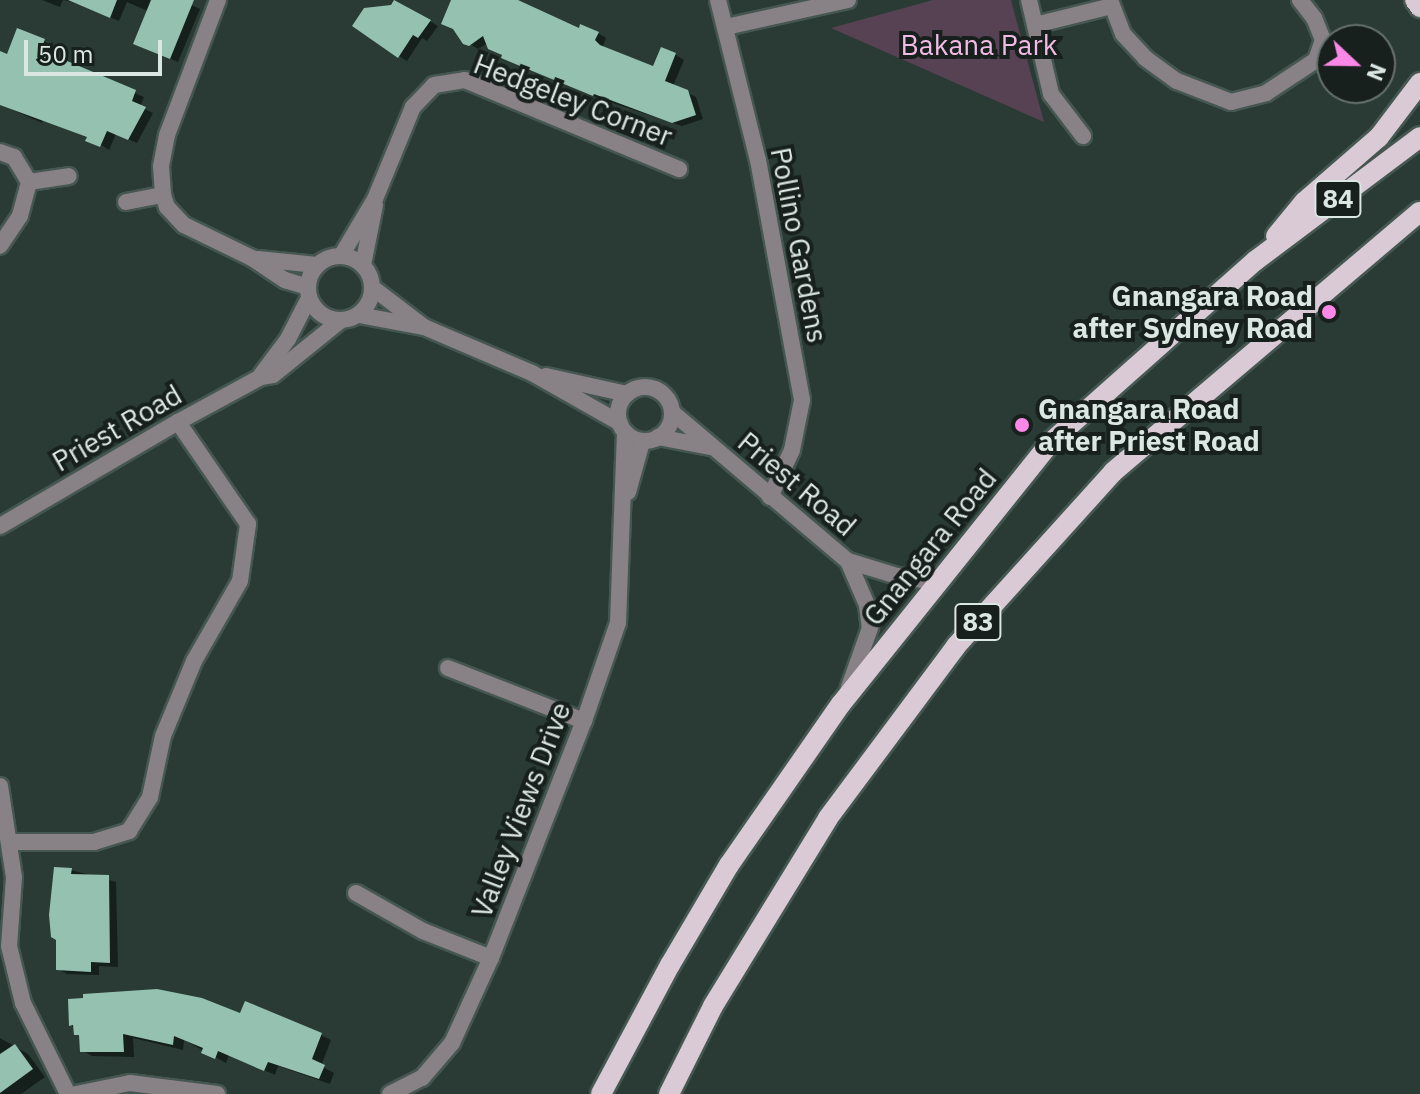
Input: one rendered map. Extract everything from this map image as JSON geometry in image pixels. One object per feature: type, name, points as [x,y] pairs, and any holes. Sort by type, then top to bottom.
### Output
[{"type":"main road","points":[[1415,0],[1420,7]]},
{"type":"main road","name":"83","points":[[1255,261],[1304,202],[1379,137],[1420,83]]},
{"type":"main road","name":"Gnangara Road","points":[[601,1094],[670,965],[729,865],[841,704],[1051,442],[1255,261],[1420,137]]},
{"type":"main road","name":"83","points":[[669,1094],[713,1006],[828,818],[956,646],[1113,472],[1420,212]]},
{"type":"street","points":[[218,0],[167,135],[161,166],[167,207],[184,225],[252,258],[308,292],[322,316],[340,321],[359,315],[424,327],[532,373],[623,427],[650,440],[671,423],[670,402],[655,388],[635,388],[621,402],[623,427]]},
{"type":"street","name":"Pollino Gardens","points":[[718,0],[758,160],[802,400],[792,450],[770,497]]},
{"type":"street","points":[[726,27],[848,0]]},
{"type":"street","points":[[1029,0],[1051,94],[1083,136]]},
{"type":"street","points":[[1035,25],[1111,3],[1123,34],[1145,58],[1177,81],[1231,102],[1266,93],[1316,60],[1323,40],[1314,18],[1300,0]]},
{"type":"street","name":"Hedgeley Corner","points":[[341,256],[375,199],[413,107],[434,85],[465,80],[679,169]]},
{"type":"street","points":[[0,152],[14,157],[29,182],[20,216],[0,246]]},
{"type":"street","points":[[29,182],[69,176]]},
{"type":"street","points":[[126,202],[163,195]]},
{"type":"street","name":"Hedgeley Corner","points":[[363,265],[375,199]]},
{"type":"street","points":[[252,258],[317,265],[341,256],[363,265],[373,288],[424,327]]},
{"type":"street","points":[[308,292],[317,265]]},
{"type":"street","points":[[359,315],[371,300],[373,288]]},
{"type":"street","name":"Priest Road","points":[[261,377],[288,339],[308,292]]},
{"type":"street","name":"Priest Road","points":[[0,526],[178,422],[261,377],[273,375],[340,321]]},
{"type":"street","points":[[532,373],[627,394]]},
{"type":"street","name":"Priest Road","points":[[672,412],[848,561],[897,576],[936,582]]},
{"type":"street","points":[[11,842],[94,842],[129,831],[150,797],[163,736],[194,661],[240,581],[248,524],[178,422]]},
{"type":"street","name":"Valley Views Drive","points":[[390,1094],[422,1078],[452,1043],[491,958],[584,721],[618,623],[624,509],[623,427]]},
{"type":"street","name":"Priest Road","points":[[650,440],[712,447]]},
{"type":"street","name":"Valley Views Drive","points":[[624,509],[650,440]]},
{"type":"street","name":"Priest Road","points":[[841,704],[870,628],[867,605],[848,561]]},
{"type":"street","points":[[448,668],[584,721]]},
{"type":"street","points":[[0,786],[14,877],[9,946],[23,1003],[68,1094]]},
{"type":"street","points":[[356,893],[423,931],[491,958]]},
{"type":"street","points":[[76,1094],[130,1083],[217,1094]]},
{"type":"green space","name":"Bakana Park","points":[[933,0],[1011,0],[1044,122],[831,28]]},
{"type":"building","points":[[68,0],[117,0],[110,18]]},
{"type":"building","points":[[151,0],[194,0],[170,59],[133,44]]},
{"type":"building","points":[[394,0],[431,20],[418,38],[413,35],[398,58],[352,26],[364,8],[391,5]]},
{"type":"building","points":[[451,0],[518,0],[579,28],[580,24],[599,32],[595,40],[600,45],[653,66],[661,47],[676,53],[665,81],[688,90],[696,115],[672,123],[593,96],[501,58],[502,55],[488,49],[483,36],[469,46],[463,44],[453,29],[441,24]]},
{"type":"building","points":[[17,28],[45,39],[41,50],[136,90],[132,101],[146,107],[128,140],[107,131],[100,147],[85,141],[87,137],[0,105],[0,51],[7,54]]},
{"type":"building","points":[[54,867],[72,868],[71,874],[109,875],[110,963],[91,962],[91,972],[56,970],[56,940],[51,937],[49,915]]},
{"type":"building","points":[[157,989],[202,998],[240,1013],[245,1001],[322,1033],[312,1059],[325,1065],[319,1079],[268,1062],[264,1071],[218,1051],[215,1059],[201,1053],[203,1048],[174,1036],[173,1045],[123,1034],[124,1052],[80,1052],[79,1035],[74,1035],[73,1025],[69,1026],[68,999],[83,998],[83,994]]},
{"type":"building","points":[[15,1044],[33,1069],[0,1093],[0,1054]]},
{"type":"place","name":"Gnangara Road after Sydney Road","points":[[1329,312]]},
{"type":"place","name":"Gnangara Road after Priest Road","points":[[1022,425]]}]
